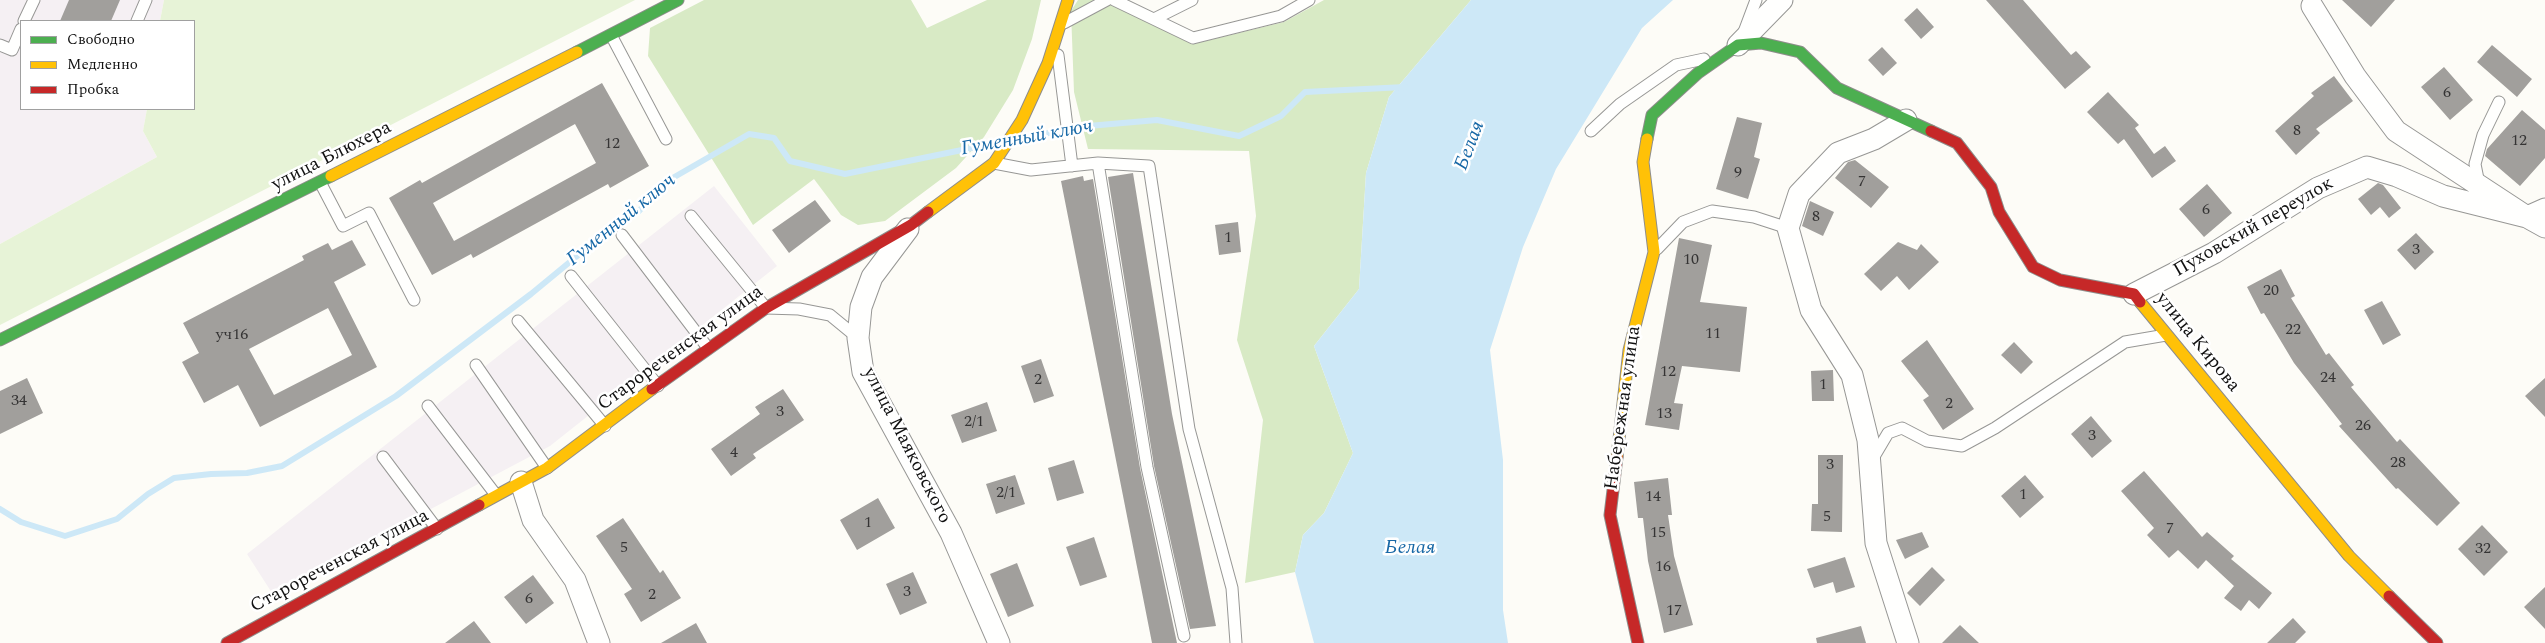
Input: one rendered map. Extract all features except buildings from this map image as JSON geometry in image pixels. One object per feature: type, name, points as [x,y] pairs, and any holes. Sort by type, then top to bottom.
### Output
[{"type":"street","name":"улица Блюхера","points":[[0,340],[320,182],[678,0]]},
{"type":"street","name":"Старореченская улица","points":[[227,643],[547,468],[708,348],[766,308],[911,225],[994,162],[1022,120],[1048,63],[1068,0]]},
{"type":"street","points":[[1732,50],[1782,0]]},
{"type":"street","points":[[2312,6],[2355,76],[2396,131],[2479,186],[2539,218]]},
{"type":"street","name":"улица Кирова","points":[[1698,73],[1732,50],[1762,43],[1800,52],[1837,88],[1957,143],[1991,187],[1999,212],[2033,267],[2060,280],[2134,294],[2349,556],[2437,643]]},
{"type":"street","name":"Набережная улица","points":[[1638,643],[1610,515],[1628,350],[1654,252],[1643,162],[1652,115],[1698,73]]},
{"type":"street","points":[[1906,120],[1874,139],[1838,153],[1799,194],[1788,228],[1811,310],[1852,375],[1868,440],[1876,544],[1908,643]]},
{"type":"street","name":"Пуховский переулок","points":[[2134,294],[2214,253],[2318,188],[2367,168],[2397,176],[2443,196],[2539,218]]},
{"type":"street","name":"улица Маяковского","points":[[911,225],[872,277],[861,307],[858,338],[864,372],[951,532],[998,643]]},
{"type":"street","points":[[521,482],[533,520],[575,580],[599,643]]},
{"type":"lane","points":[[24,20],[34,0]]},
{"type":"lane","points":[[137,20],[146,0]]},
{"type":"lane","points":[[1060,25],[1107,0]]},
{"type":"lane","points":[[1114,0],[1193,38],[1280,16],[1309,0]]},
{"type":"lane","points":[[1154,19],[1192,0]]},
{"type":"lane","points":[[1591,131],[1620,104],[1676,65],[1732,50],[1756,0]]},
{"type":"lane","points":[[0,45],[17,52],[20,35]]},
{"type":"lane","points":[[611,35],[666,139]]},
{"type":"lane","points":[[1056,38],[1072,166]]},
{"type":"lane","points":[[2479,186],[2475,164],[2483,135],[2499,102]]},
{"type":"lane","points":[[994,162],[1031,170],[1098,163],[1149,166],[1190,429],[1232,588],[1236,643]]},
{"type":"lane","points":[[1098,163],[1147,467],[1184,636]]},
{"type":"lane","points":[[320,182],[342,226],[369,213],[414,300]]},
{"type":"lane","points":[[1654,252],[1683,222],[1712,211],[1754,217],[1788,228]]},
{"type":"lane","points":[[691,216],[766,308],[799,309],[830,315],[858,338]]},
{"type":"lane","points":[[622,235],[708,348]]},
{"type":"lane","points":[[571,276],[658,386]]},
{"type":"lane","points":[[518,321],[605,426]]},
{"type":"lane","points":[[1870,463],[1888,433],[1902,428],[1927,441],[1962,446],[1995,428],[2125,342],[2167,335]]},
{"type":"lane","points":[[476,365],[547,468]]},
{"type":"lane","points":[[428,406],[496,496]]},
{"type":"lane","points":[[383,457],[437,529]]},
{"type":"shaded area","points":[[0,0],[164,0],[160,20],[20,20],[20,110],[147,110],[143,131],[157,157],[0,244]]},
{"type":"shaded area","points":[[714,186],[777,266],[550,446],[272,593],[247,554]]},
{"type":"green space","points":[[164,0],[635,0],[0,325],[0,244],[157,157],[143,131],[147,110],[195,110],[195,20],[160,20]]},
{"type":"green space","points":[[704,0],[911,0],[927,28],[987,0],[1041,0],[1032,39],[1013,90],[984,137],[956,168],[885,221],[858,225],[841,215],[814,179],[753,225],[648,56],[650,28]]},
{"type":"green space","points":[[1078,0],[1106,0],[1193,44],[1284,22],[1324,0],[1471,0],[1389,97],[1366,173],[1359,289],[1314,346],[1353,453],[1324,513],[1303,535],[1295,572],[1245,583],[1263,420],[1237,340],[1256,216],[1249,151],[1088,149],[1074,92],[1071,11]]},
{"type":"water","name":"Белая","points":[[1471,0],[1673,0],[1642,28],[1556,169],[1523,247],[1490,350],[1503,460],[1503,610],[1508,643],[1314,643],[1295,572],[1303,535],[1324,513],[1353,453],[1314,346],[1359,289],[1366,173],[1389,97]]},
{"type":"waterway","name":"Гуменный ключ","points":[[1020,139],[1077,127],[1157,120],[1239,136],[1281,116],[1305,92],[1405,87]]},
{"type":"waterway","name":"Гуменный ключ","points":[[0,509],[21,522],[65,536],[117,519],[148,494],[174,478],[247,473],[282,466],[396,396],[531,294],[588,247],[639,211],[664,183],[749,134],[774,138],[790,161],[845,174],[996,143]]},
{"type":"traffic: fast","points":[[577,52],[678,0]]},
{"type":"traffic: fast","points":[[1647,139],[1652,115],[1698,73],[1738,45],[1761,43],[1800,52],[1837,88],[1931,131]]},
{"type":"traffic: fast","points":[[0,340],[331,176]]},
{"type":"traffic: slow","points":[[928,212],[994,163],[1022,120],[1048,63],[1068,0]]},
{"type":"traffic: slow","points":[[331,176],[577,52]]},
{"type":"traffic: slow","points":[[1617,457],[1629,350],[1654,252],[1643,162],[1647,139]]},
{"type":"traffic: slow","points":[[2140,302],[2349,556],[2389,596]]},
{"type":"traffic: slow","points":[[479,505],[547,468],[652,389]]},
{"type":"traffic: jam","points":[[1931,131],[1957,143],[1991,187],[1999,212],[2033,267],[2060,280],[2134,294],[2140,302]]},
{"type":"traffic: jam","points":[[652,389],[766,308],[911,225],[928,212]]},
{"type":"traffic: jam","points":[[1617,457],[1610,515],[1638,643]]},
{"type":"traffic: jam","points":[[227,643],[479,505]]},
{"type":"traffic: jam","points":[[2389,596],[2437,643]]}]
